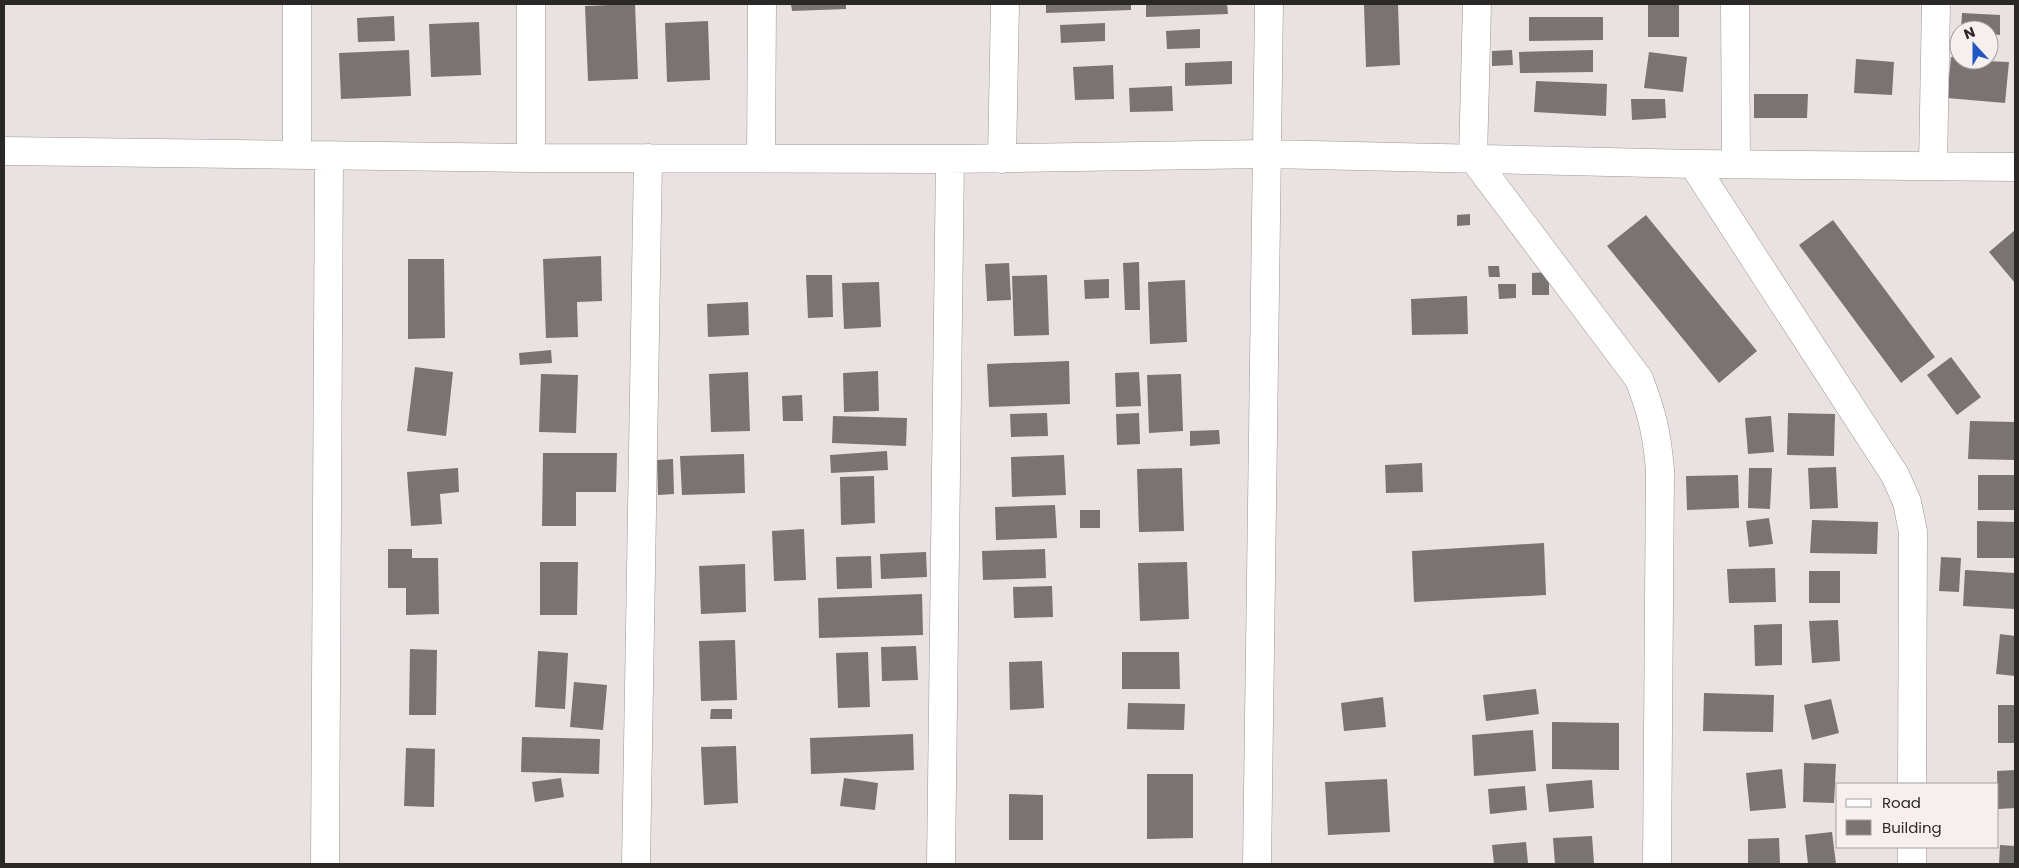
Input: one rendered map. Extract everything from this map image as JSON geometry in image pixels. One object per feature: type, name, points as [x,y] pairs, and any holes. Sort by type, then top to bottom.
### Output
[{"type":"street","points":[[297,4],[297,155]]},
{"type":"street","points":[[531,4],[531,158]]},
{"type":"street","points":[[761,158],[762,4]]},
{"type":"street","points":[[1002,159],[1005,4]]},
{"type":"street","points":[[1257,864],[1269,4]]},
{"type":"street","points":[[1477,4],[1473,158],[1638,379],[1657,433],[1660,470],[1657,864]]},
{"type":"street","points":[[1735,4],[1736,164]]},
{"type":"street","points":[[1933,165],[1936,4]]},
{"type":"street","points":[[4,151],[531,158],[950,159],[1266,154],[1693,164],[2015,167]]},
{"type":"street","points":[[324,864],[329,156]]},
{"type":"street","points":[[636,864],[648,158]]},
{"type":"street","points":[[940,864],[950,159]]},
{"type":"street","points":[[1693,164],[1895,475],[1907,502],[1912,532],[1912,783]]},
{"type":"street","points":[[1912,848],[1912,864]]},
{"type":"building","points":[[635,4],[638,79],[588,81],[585,6]]},
{"type":"building","points":[[791,4],[846,4],[846,9],[792,11]]},
{"type":"building","points":[[1046,4],[1131,4],[1131,10],[1046,13]]},
{"type":"building","points":[[1146,4],[1227,4],[1228,14],[1146,17]]},
{"type":"building","points":[[1364,4],[1398,4],[1400,65],[1366,67]]},
{"type":"building","points":[[1648,4],[1679,4],[1679,37],[1648,37]]},
{"type":"building","points":[[1962,13],[2000,15],[2000,35],[1999,20],[1962,20]]},
{"type":"building","points":[[394,16],[395,41],[358,42],[357,18]]},
{"type":"building","points":[[1529,17],[1603,17],[1603,40],[1529,41]]},
{"type":"building","points":[[708,21],[710,80],[667,82],[665,23]]},
{"type":"building","points":[[479,22],[481,75],[431,77],[429,24]]},
{"type":"building","points":[[1105,23],[1105,41],[1061,43],[1060,25]]},
{"type":"building","points":[[1200,29],[1200,48],[1167,49],[1166,31]]},
{"type":"building","points":[[409,50],[411,96],[341,99],[339,53]]},
{"type":"building","points":[[1512,50],[1513,65],[1492,66],[1492,51]]},
{"type":"building","points":[[1593,50],[1593,72],[1520,73],[1519,52]]},
{"type":"building","points":[[1649,52],[1687,57],[1683,92],[1644,88]]},
{"type":"building","points":[[1856,59],[1894,62],[1892,95],[1854,93]]},
{"type":"building","points":[[1232,61],[1232,84],[1185,86],[1185,63]]},
{"type":"building","points":[[1999,62],[2009,62],[2005,103],[1947,98],[1950,70],[1999,70]]},
{"type":"building","points":[[1113,65],[1114,99],[1075,100],[1073,67]]},
{"type":"building","points":[[1536,81],[1607,84],[1606,116],[1534,112]]},
{"type":"building","points":[[1172,86],[1173,111],[1130,112],[1129,88]]},
{"type":"building","points":[[1754,94],[1808,94],[1807,118],[1754,118]]},
{"type":"building","points":[[1631,99],[1665,99],[1666,118],[1632,120]]},
{"type":"building","points":[[1470,214],[1470,225],[1457,226],[1457,215]]},
{"type":"building","points":[[1646,215],[1757,351],[1719,383],[1607,246]]},
{"type":"building","points":[[1833,220],[1935,357],[1901,383],[1799,245]]},
{"type":"building","points":[[2015,230],[2015,283],[1989,252]]},
{"type":"building","points":[[601,256],[602,301],[577,302],[578,337],[546,338],[543,259]]},
{"type":"building","points":[[408,259],[444,259],[445,338],[408,339]]},
{"type":"building","points":[[1139,262],[1140,310],[1125,310],[1123,263]]},
{"type":"building","points":[[1009,263],[1011,300],[987,301],[985,264]]},
{"type":"building","points":[[1488,266],[1499,266],[1500,277],[1489,277]]},
{"type":"building","points":[[1549,272],[1549,295],[1532,295],[1532,273]]},
{"type":"building","points":[[806,275],[832,275],[833,317],[808,318]]},
{"type":"building","points":[[1047,275],[1049,335],[1014,336],[1012,276]]},
{"type":"building","points":[[1109,279],[1109,298],[1085,299],[1084,280]]},
{"type":"building","points":[[1185,280],[1187,342],[1150,344],[1148,282]]},
{"type":"building","points":[[879,282],[881,327],[844,329],[842,283]]},
{"type":"building","points":[[1498,284],[1516,284],[1516,298],[1499,299]]},
{"type":"building","points":[[1467,296],[1468,334],[1412,335],[1411,299]]},
{"type":"building","points":[[748,302],[749,335],[708,337],[707,304]]},
{"type":"building","points":[[551,350],[552,363],[520,365],[519,353]]},
{"type":"building","points":[[1951,357],[1981,397],[1957,415],[1927,375]]},
{"type":"building","points":[[1069,361],[1070,404],[989,407],[987,364]]},
{"type":"building","points":[[415,367],[453,372],[446,436],[407,431]]},
{"type":"building","points":[[878,371],[879,411],[844,412],[843,373]]},
{"type":"building","points":[[748,372],[750,431],[711,432],[709,374]]},
{"type":"building","points":[[1139,372],[1141,406],[1116,407],[1115,373]]},
{"type":"building","points":[[541,374],[578,375],[576,433],[539,432]]},
{"type":"building","points":[[1181,374],[1183,431],[1149,433],[1147,375]]},
{"type":"building","points":[[802,395],[803,421],[783,421],[782,396]]},
{"type":"building","points":[[1047,413],[1048,436],[1011,437],[1010,414]]},
{"type":"building","points":[[1139,413],[1140,444],[1117,445],[1116,414]]},
{"type":"building","points":[[1788,413],[1835,414],[1834,456],[1787,455]]},
{"type":"building","points":[[833,416],[907,418],[906,446],[832,443]]},
{"type":"building","points":[[1771,416],[1774,452],[1748,454],[1745,418]]},
{"type":"building","points":[[1970,421],[2015,422],[2015,460],[1968,459]]},
{"type":"building","points":[[1219,430],[1220,444],[1190,446],[1190,431]]},
{"type":"building","points":[[887,451],[888,470],[831,473],[830,455]]},
{"type":"building","points":[[543,453],[617,453],[616,492],[576,492],[576,526],[542,526]]},
{"type":"building","points":[[744,454],[745,493],[682,495],[680,456]]},
{"type":"building","points":[[1064,455],[1066,495],[1012,497],[1011,457]]},
{"type":"building","points":[[673,459],[674,494],[658,495],[657,460]]},
{"type":"building","points":[[1422,463],[1423,492],[1386,493],[1385,465]]},
{"type":"building","points":[[1836,467],[1838,508],[1810,509],[1808,468]]},
{"type":"building","points":[[458,468],[459,492],[440,494],[442,524],[411,526],[407,472]]},
{"type":"building","points":[[1182,468],[1184,531],[1139,532],[1137,469]]},
{"type":"building","points":[[1749,468],[1772,468],[1770,509],[1748,508]]},
{"type":"building","points":[[1738,475],[1739,508],[1687,510],[1686,476]]},
{"type":"building","points":[[1978,475],[2015,475],[2015,510],[1978,510]]},
{"type":"building","points":[[874,476],[875,523],[841,525],[840,477]]},
{"type":"building","points":[[1055,505],[1057,538],[996,540],[995,507]]},
{"type":"building","points":[[1080,510],[1100,510],[1100,528],[1080,528]]},
{"type":"building","points":[[1769,518],[1773,544],[1749,547],[1746,521]]},
{"type":"building","points":[[1812,520],[1878,522],[1877,554],[1810,553]]},
{"type":"building","points":[[1977,521],[2015,522],[2015,558],[1977,558]]},
{"type":"building","points":[[804,529],[806,580],[774,581],[772,531]]},
{"type":"building","points":[[1544,543],[1546,595],[1414,602],[1412,551]]},
{"type":"building","points":[[388,549],[412,549],[412,558],[438,558],[439,614],[406,615],[406,588],[388,588]]},
{"type":"building","points":[[1045,549],[1046,578],[983,580],[982,551]]},
{"type":"building","points":[[926,552],[927,577],[881,579],[880,554]]},
{"type":"building","points":[[871,556],[872,588],[837,589],[836,557]]},
{"type":"building","points":[[1941,557],[1961,558],[1959,592],[1939,591]]},
{"type":"building","points":[[540,562],[578,562],[577,615],[540,615]]},
{"type":"building","points":[[1187,562],[1189,619],[1140,621],[1138,563]]},
{"type":"building","points":[[745,564],[746,612],[701,614],[699,566]]},
{"type":"building","points":[[1775,568],[1776,602],[1729,603],[1727,569]]},
{"type":"building","points":[[1965,570],[2015,573],[2015,609],[1963,606]]},
{"type":"building","points":[[1809,571],[1840,571],[1840,603],[1809,603]]},
{"type":"building","points":[[1052,586],[1053,617],[1014,618],[1013,587]]},
{"type":"building","points":[[922,594],[923,635],[819,638],[818,598]]},
{"type":"building","points":[[1838,620],[1840,661],[1812,663],[1809,621]]},
{"type":"building","points":[[1782,624],[1782,665],[1755,666],[1754,625]]},
{"type":"building","points":[[2000,634],[2015,636],[2015,676],[1996,674]]},
{"type":"building","points":[[735,640],[737,700],[701,701],[699,641]]},
{"type":"building","points":[[916,646],[918,680],[882,681],[881,647]]},
{"type":"building","points":[[410,649],[437,650],[436,715],[409,715]]},
{"type":"building","points":[[538,651],[568,653],[565,709],[535,707]]},
{"type":"building","points":[[868,652],[870,707],[838,708],[836,653]]},
{"type":"building","points":[[1122,652],[1179,652],[1180,689],[1122,689]]},
{"type":"building","points":[[1042,661],[1044,708],[1010,710],[1009,662]]},
{"type":"building","points":[[574,682],[607,685],[603,730],[570,727]]},
{"type":"building","points":[[1536,689],[1539,714],[1486,721],[1483,695]]},
{"type":"building","points":[[1704,693],[1774,695],[1773,732],[1703,731]]},
{"type":"building","points":[[1383,697],[1386,727],[1344,731],[1341,703]]},
{"type":"building","points":[[1831,699],[1839,733],[1812,740],[1804,705]]},
{"type":"building","points":[[1128,703],[1185,704],[1184,730],[1127,729]]},
{"type":"building","points":[[1998,705],[2015,705],[2015,743],[1998,743]]},
{"type":"building","points":[[711,709],[732,709],[732,719],[710,719]]},
{"type":"building","points":[[1552,722],[1619,723],[1619,770],[1552,769]]},
{"type":"building","points":[[1533,730],[1536,771],[1474,776],[1472,735]]},
{"type":"building","points":[[913,734],[914,770],[811,774],[810,738]]},
{"type":"building","points":[[522,737],[600,739],[599,774],[521,772]]},
{"type":"building","points":[[736,746],[738,803],[704,805],[701,747]]},
{"type":"building","points":[[406,748],[435,749],[434,807],[404,806]]},
{"type":"building","points":[[1804,763],[1836,764],[1834,803],[1803,802]]},
{"type":"building","points":[[1782,769],[1786,808],[1750,811],[1746,773]]},
{"type":"building","points":[[2015,770],[2015,808],[1999,809],[1997,771]]},
{"type":"building","points":[[1147,774],[1193,774],[1193,838],[1147,839]]},
{"type":"building","points":[[561,778],[564,797],[535,802],[532,782]]},
{"type":"building","points":[[844,778],[878,783],[875,810],[840,806]]},
{"type":"building","points":[[1387,779],[1390,832],[1328,835],[1325,782]]},
{"type":"building","points":[[1592,780],[1594,808],[1549,812],[1546,784]]},
{"type":"building","points":[[1525,786],[1527,810],[1490,814],[1488,789]]},
{"type":"building","points":[[1009,794],[1043,795],[1043,840],[1009,840]]},
{"type":"building","points":[[1832,832],[1836,864],[1808,864],[1805,835]]},
{"type":"building","points":[[1592,836],[1594,863],[1555,864],[1553,838]]},
{"type":"building","points":[[1779,838],[1780,864],[1748,864],[1748,839]]},
{"type":"building","points":[[1526,842],[1528,863],[1494,864],[1492,845]]},
{"type":"building","points":[[2000,845],[2015,846],[2015,864],[1999,864]]}]
